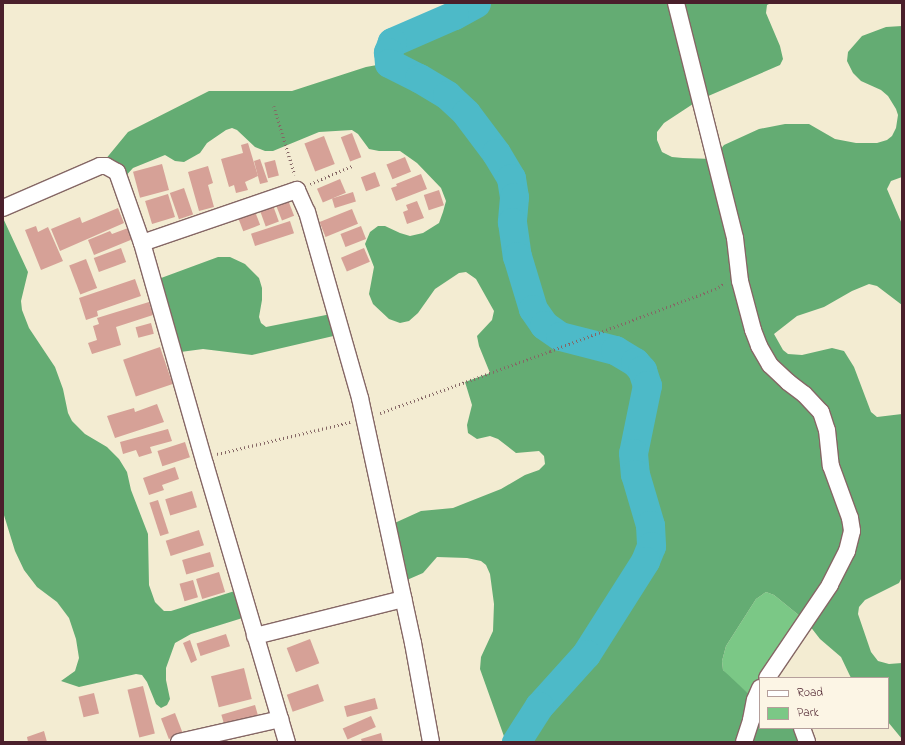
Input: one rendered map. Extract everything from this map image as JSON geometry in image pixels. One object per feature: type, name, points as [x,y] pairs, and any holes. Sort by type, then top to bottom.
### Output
[{"type":"street","points":[[676,3],[735,238],[740,281],[758,346],[770,365],[788,382],[804,394],[821,412],[827,430],[831,466],[850,518],[852,531],[847,551],[830,585],[774,674]]},
{"type":"street","points":[[3,208],[100,166],[106,166],[117,172],[142,243],[203,458],[287,742]]},
{"type":"street","points":[[142,243],[298,190],[307,212],[364,418],[404,599],[431,742]]},
{"type":"street","points":[[255,636],[404,599]]},
{"type":"street","points":[[744,742],[759,690]]},
{"type":"street","points":[[179,742],[280,719]]},
{"type":"street","points":[[802,729],[806,742]]},
{"type":"path","points":[[274,106],[293,168],[298,190],[352,166]]},
{"type":"path","points":[[203,458],[364,418],[550,351],[715,289],[724,284],[740,281]]},
{"type":"green space","points":[[476,3],[771,3],[767,5],[766,13],[780,46],[783,59],[780,65],[699,100],[664,123],[657,132],[657,140],[662,152],[672,157],[713,159],[724,145],[759,129],[785,124],[809,124],[835,139],[856,143],[877,143],[887,140],[892,136],[896,128],[898,115],[896,109],[888,96],[881,90],[861,81],[853,73],[847,61],[848,52],[862,36],[886,27],[902,26],[902,177],[891,181],[887,189],[902,224],[902,305],[877,286],[869,284],[852,291],[824,307],[797,316],[774,334],[783,350],[788,354],[802,355],[832,348],[844,351],[854,367],[871,412],[877,417],[902,414],[902,577],[899,583],[865,600],[859,607],[858,614],[871,652],[878,661],[889,664],[902,663],[902,739],[889,723],[889,677],[851,677],[841,657],[820,639],[806,621],[774,595],[766,592],[756,599],[726,646],[722,661],[723,670],[754,699],[759,690],[759,729],[802,729],[807,742],[506,742],[480,669],[481,657],[493,631],[494,604],[490,574],[486,565],[481,561],[467,558],[437,557],[423,573],[400,583],[388,526],[421,511],[453,508],[501,489],[525,475],[539,470],[545,464],[544,456],[539,451],[516,453],[498,439],[490,436],[477,439],[468,433],[467,425],[472,405],[465,382],[490,373],[479,346],[477,336],[492,320],[494,311],[476,279],[466,272],[459,273],[435,289],[418,313],[409,321],[400,323],[389,319],[373,304],[369,294],[374,267],[365,244],[370,232],[378,226],[385,226],[410,236],[423,233],[439,223],[446,201],[441,188],[417,163],[400,151],[379,151],[369,149],[358,134],[352,130],[319,132],[273,151],[265,151],[255,147],[237,130],[232,128],[226,130],[207,143],[200,153],[184,162],[175,161],[165,155],[133,168],[121,181],[100,166],[128,132],[209,91],[292,91],[366,67],[388,63],[388,52],[392,42],[454,15]]},
{"type":"green space","points":[[3,218],[28,272],[21,301],[22,310],[29,328],[55,367],[63,389],[68,413],[72,421],[85,434],[107,447],[119,459],[127,472],[131,490],[148,534],[149,585],[155,602],[164,611],[171,611],[241,589],[249,616],[191,634],[175,643],[166,668],[166,680],[170,699],[167,705],[161,708],[156,704],[147,682],[142,675],[136,674],[79,687],[61,681],[75,671],[79,658],[76,639],[69,618],[57,602],[37,587],[24,570],[15,551],[3,512]]},
{"type":"green space","points":[[218,257],[230,257],[245,264],[259,278],[262,288],[262,300],[259,317],[261,323],[266,327],[336,313],[342,334],[252,355],[203,349],[173,353],[153,281]]},
{"type":"green space","points":[[766,592],[774,595],[806,621],[768,677],[759,677],[759,690],[755,700],[728,676],[723,670],[722,661],[726,646],[756,599]]},
{"type":"building","points":[[352,133],[361,157],[350,162],[341,137]]},
{"type":"building","points":[[324,136],[335,164],[315,172],[304,144]]},
{"type":"building","points":[[248,143],[258,176],[245,182],[248,190],[236,193],[234,185],[229,187],[221,159],[243,153],[241,145]]},
{"type":"building","points":[[405,157],[411,172],[392,179],[386,164]]},
{"type":"building","points":[[260,159],[268,182],[260,184],[254,161]]},
{"type":"building","points":[[275,160],[279,176],[268,178],[264,163]]},
{"type":"building","points":[[162,164],[169,190],[140,198],[133,172]]},
{"type":"building","points":[[208,166],[213,183],[208,185],[214,207],[199,211],[188,172]]},
{"type":"building","points":[[375,172],[380,186],[366,191],[361,177]]},
{"type":"building","points":[[421,174],[427,189],[396,201],[391,188],[397,186],[396,184]]},
{"type":"building","points":[[340,179],[346,193],[323,203],[317,189]]},
{"type":"building","points":[[184,188],[193,214],[179,219],[170,193]]},
{"type":"building","points":[[439,190],[444,205],[429,210],[424,195]]},
{"type":"building","points":[[353,192],[356,202],[335,208],[332,198]]},
{"type":"building","points":[[168,194],[175,217],[152,224],[145,201]]},
{"type":"building","points":[[271,200],[279,222],[266,226],[258,205]]},
{"type":"building","points":[[288,200],[294,216],[282,221],[276,205]]},
{"type":"building","points":[[417,201],[424,218],[407,224],[403,212],[408,210],[406,205]]},
{"type":"building","points":[[118,208],[124,223],[60,251],[51,229],[80,217],[82,223]]},
{"type":"building","points":[[254,209],[260,225],[243,231],[237,215]]},
{"type":"building","points":[[352,209],[358,224],[326,237],[320,222]]},
{"type":"building","points":[[290,221],[294,233],[255,246],[251,234]]},
{"type":"building","points":[[36,226],[38,232],[48,227],[63,261],[41,270],[25,230]]},
{"type":"building","points":[[361,226],[366,239],[345,247],[340,234]]},
{"type":"building","points":[[128,228],[133,239],[94,255],[88,240],[110,231],[112,234]]},
{"type":"building","points":[[121,248],[126,262],[99,272],[94,258]]},
{"type":"building","points":[[364,248],[370,262],[347,272],[341,258]]},
{"type":"building","points":[[86,259],[97,288],[80,294],[69,265]]},
{"type":"building","points":[[135,279],[141,296],[97,311],[98,316],[86,320],[79,298]]},
{"type":"building","points":[[149,302],[153,315],[116,327],[121,345],[92,354],[88,343],[97,340],[93,326],[99,324],[97,318]]},
{"type":"building","points":[[151,323],[154,334],[138,338],[136,327]]},
{"type":"building","points":[[160,347],[173,384],[136,397],[123,360]]},
{"type":"building","points":[[157,404],[164,422],[115,438],[107,416],[134,408],[135,412]]},
{"type":"building","points":[[168,429],[172,441],[150,447],[152,453],[139,457],[136,450],[123,454],[120,442]]},
{"type":"building","points":[[185,442],[190,457],[162,466],[157,451]]},
{"type":"building","points":[[175,467],[179,479],[162,485],[164,490],[149,495],[143,478]]},
{"type":"building","points":[[192,491],[197,507],[170,515],[165,499]]},
{"type":"building","points":[[158,500],[169,533],[160,536],[149,503]]},
{"type":"building","points":[[199,530],[204,545],[171,556],[166,541]]},
{"type":"building","points":[[210,552],[214,566],[186,574],[182,560]]},
{"type":"building","points":[[219,572],[225,592],[202,599],[196,579]]},
{"type":"building","points":[[193,580],[198,597],[185,601],[180,584]]},
{"type":"building","points":[[226,634],[230,646],[201,656],[197,644]]},
{"type":"building","points":[[310,639],[319,663],[296,672],[287,648]]},
{"type":"building","points":[[190,640],[197,660],[191,663],[183,643]]},
{"type":"building","points":[[244,668],[252,699],[219,707],[211,676]]},
{"type":"building","points":[[318,684],[324,701],[293,712],[287,695]]},
{"type":"building","points":[[143,686],[155,734],[139,737],[127,690]]},
{"type":"building","points":[[94,693],[99,713],[84,717],[78,697]]},
{"type":"building","points":[[375,698],[378,709],[347,717],[344,706]]},
{"type":"building","points":[[255,705],[259,719],[225,729],[221,715]]},
{"type":"building","points":[[175,713],[183,734],[169,739],[161,718]]},
{"type":"building","points":[[371,716],[376,727],[348,740],[343,729]]},
{"type":"building","points":[[44,731],[47,742],[28,742],[27,737]]},
{"type":"building","points":[[381,733],[383,742],[362,742],[361,739]]},
{"type":"waterway","points":[[476,3],[454,15],[392,42],[388,52],[389,63],[419,78],[447,95],[466,113],[496,153],[511,178],[514,197],[512,222],[517,256],[533,309],[544,325],[560,336],[615,350],[635,362],[642,370],[647,385],[633,453],[635,474],[650,525],[651,546],[645,561],[586,654],[539,706],[516,742]]}]
